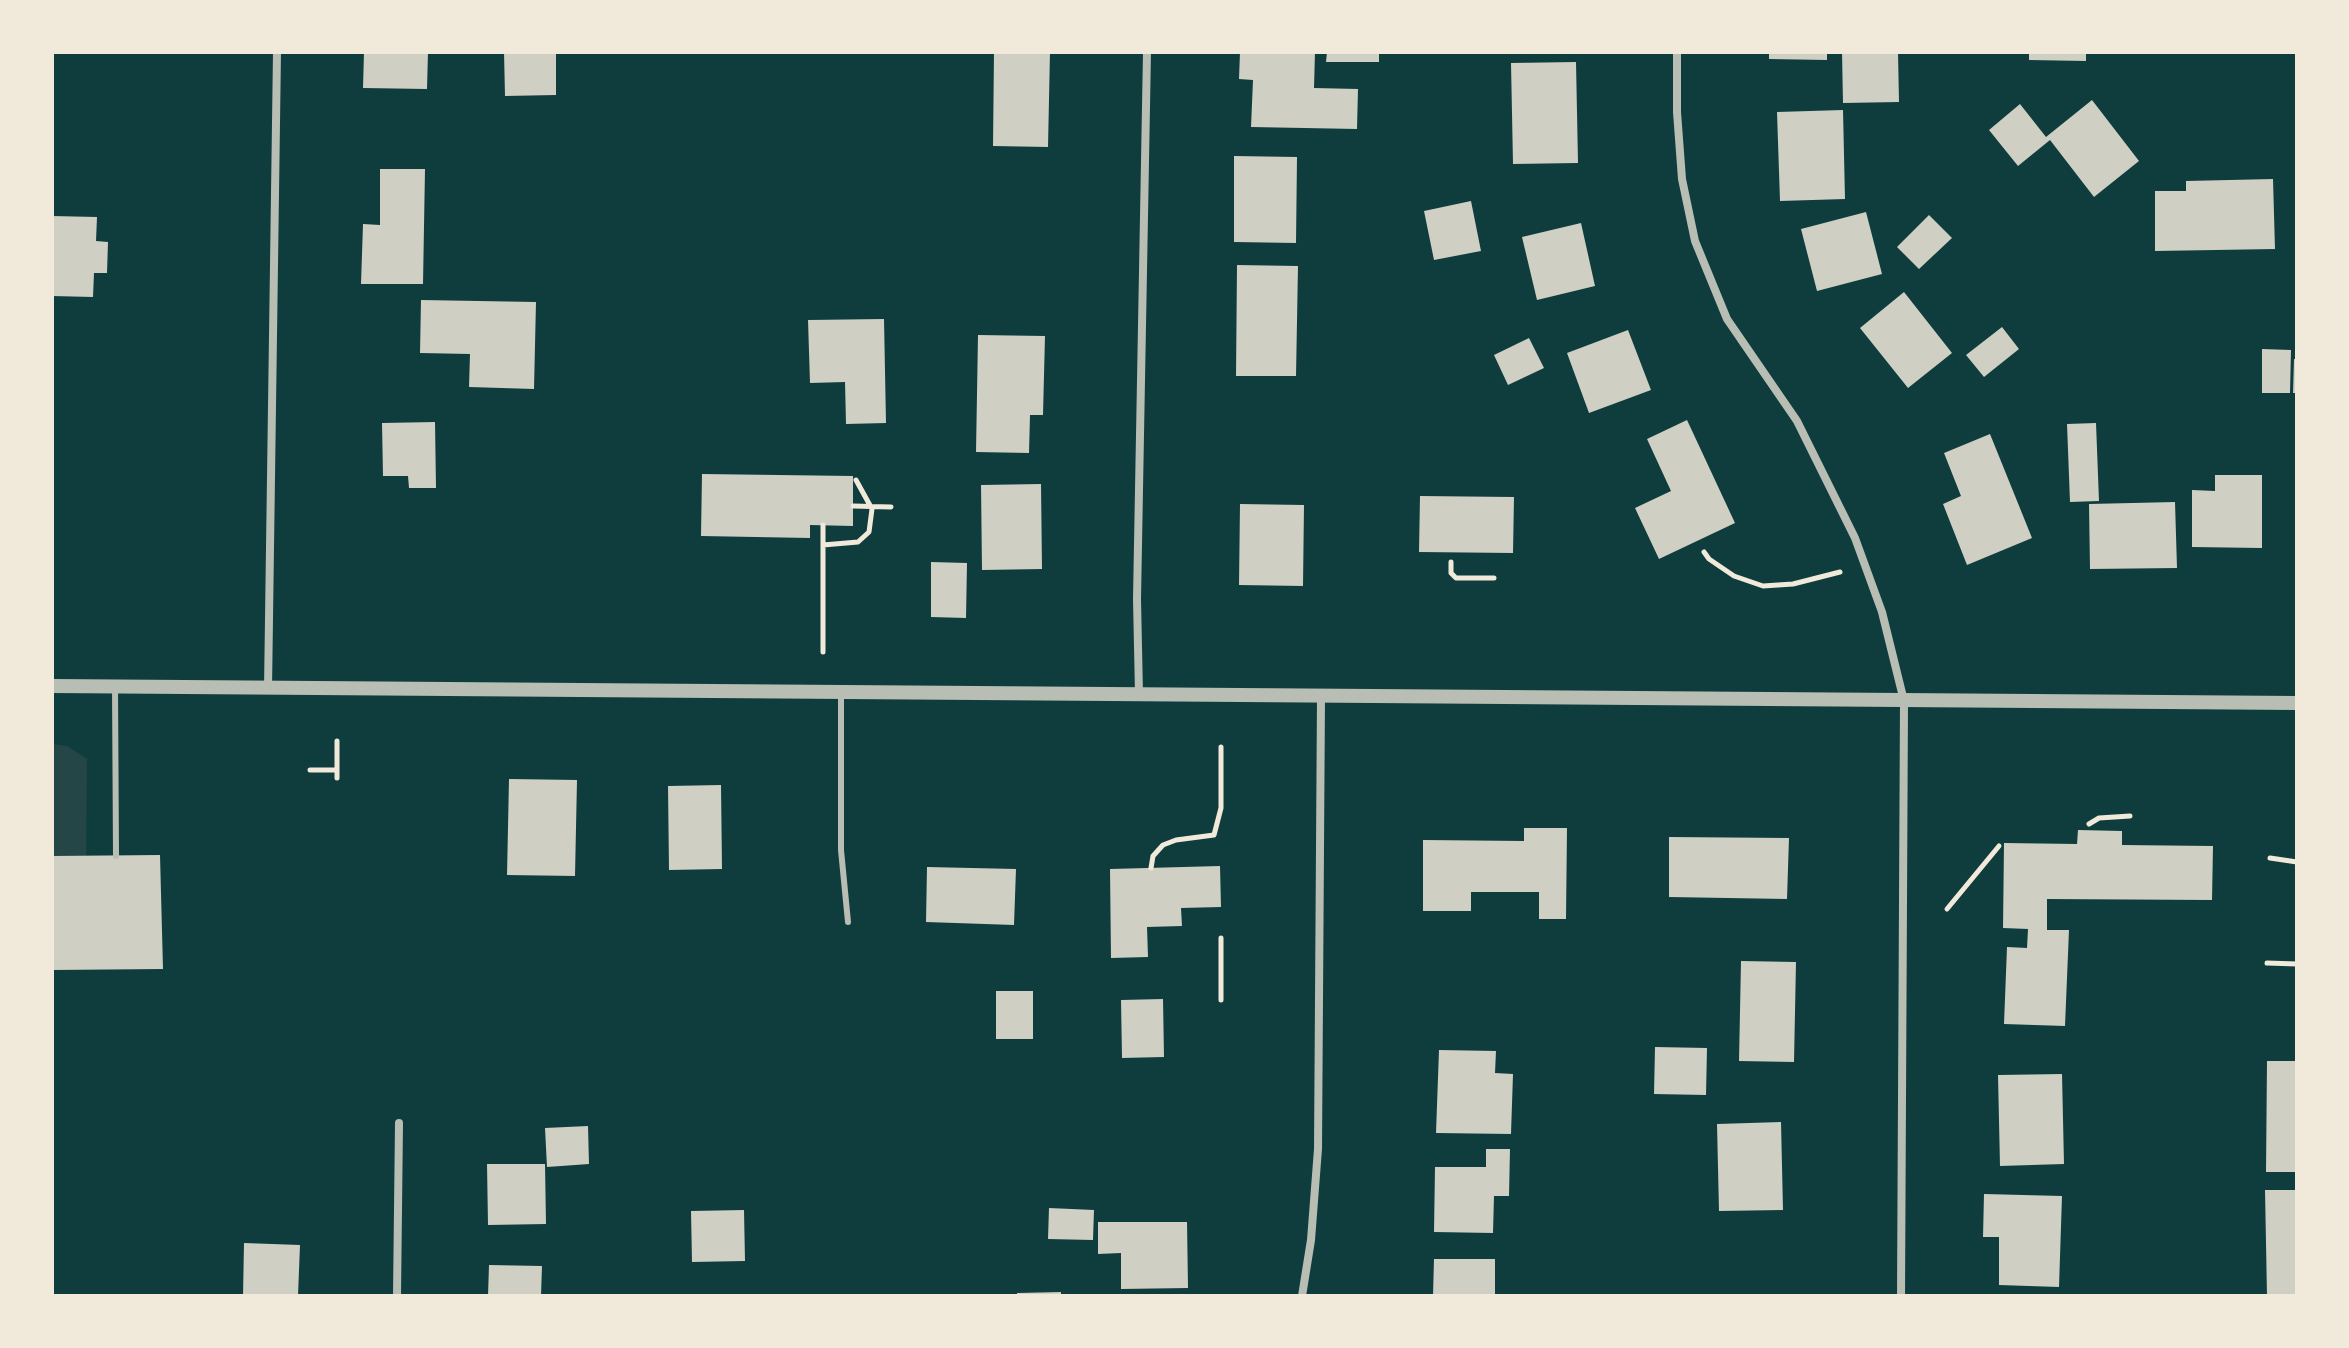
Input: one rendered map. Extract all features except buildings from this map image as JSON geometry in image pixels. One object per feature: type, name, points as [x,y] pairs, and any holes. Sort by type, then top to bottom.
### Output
[{"type":"street","points":[[268,689],[277,52]]},
{"type":"street","points":[[1139,694],[1137,599],[1147,52]]},
{"type":"street","points":[[1677,52],[1682,179],[1695,241],[1727,319],[1797,421],[1855,538],[1882,612],[1904,701],[1901,1296]]},
{"type":"street","points":[[52,686],[2297,703]]},
{"type":"street","points":[[1302,1296],[1311,1240],[1318,1149],[1321,697]]},
{"type":"street","points":[[397,1296],[399,1123]]},
{"type":"lane","points":[[115,687],[116,856]]},
{"type":"lane","points":[[841,693],[841,850],[848,922]]},
{"type":"path","points":[[823,545],[852,543],[865,538],[871,524],[870,506],[856,480]]},
{"type":"path","points":[[853,506],[891,507]]},
{"type":"path","points":[[823,525],[823,652]]},
{"type":"path","points":[[1704,552],[1734,576],[1763,586],[1793,584],[1841,572]]},
{"type":"path","points":[[1451,562],[1451,573],[1456,578],[1494,578]]},
{"type":"path","points":[[337,741],[337,778]]},
{"type":"path","points":[[1151,868],[1153,856],[1163,845],[1176,840],[1214,835],[1221,808],[1221,747]]},
{"type":"path","points":[[310,770],[337,770]]},
{"type":"path","points":[[2089,824],[2099,818],[2130,816]]},
{"type":"path","points":[[1947,909],[1999,846]]},
{"type":"path","points":[[2270,858],[2297,862]]},
{"type":"path","points":[[1221,938],[1221,1000]]},
{"type":"path","points":[[2267,963],[2297,964]]},
{"type":"shaded area","points":[[52,744],[67,746],[87,759],[86,865],[52,861]]}]
